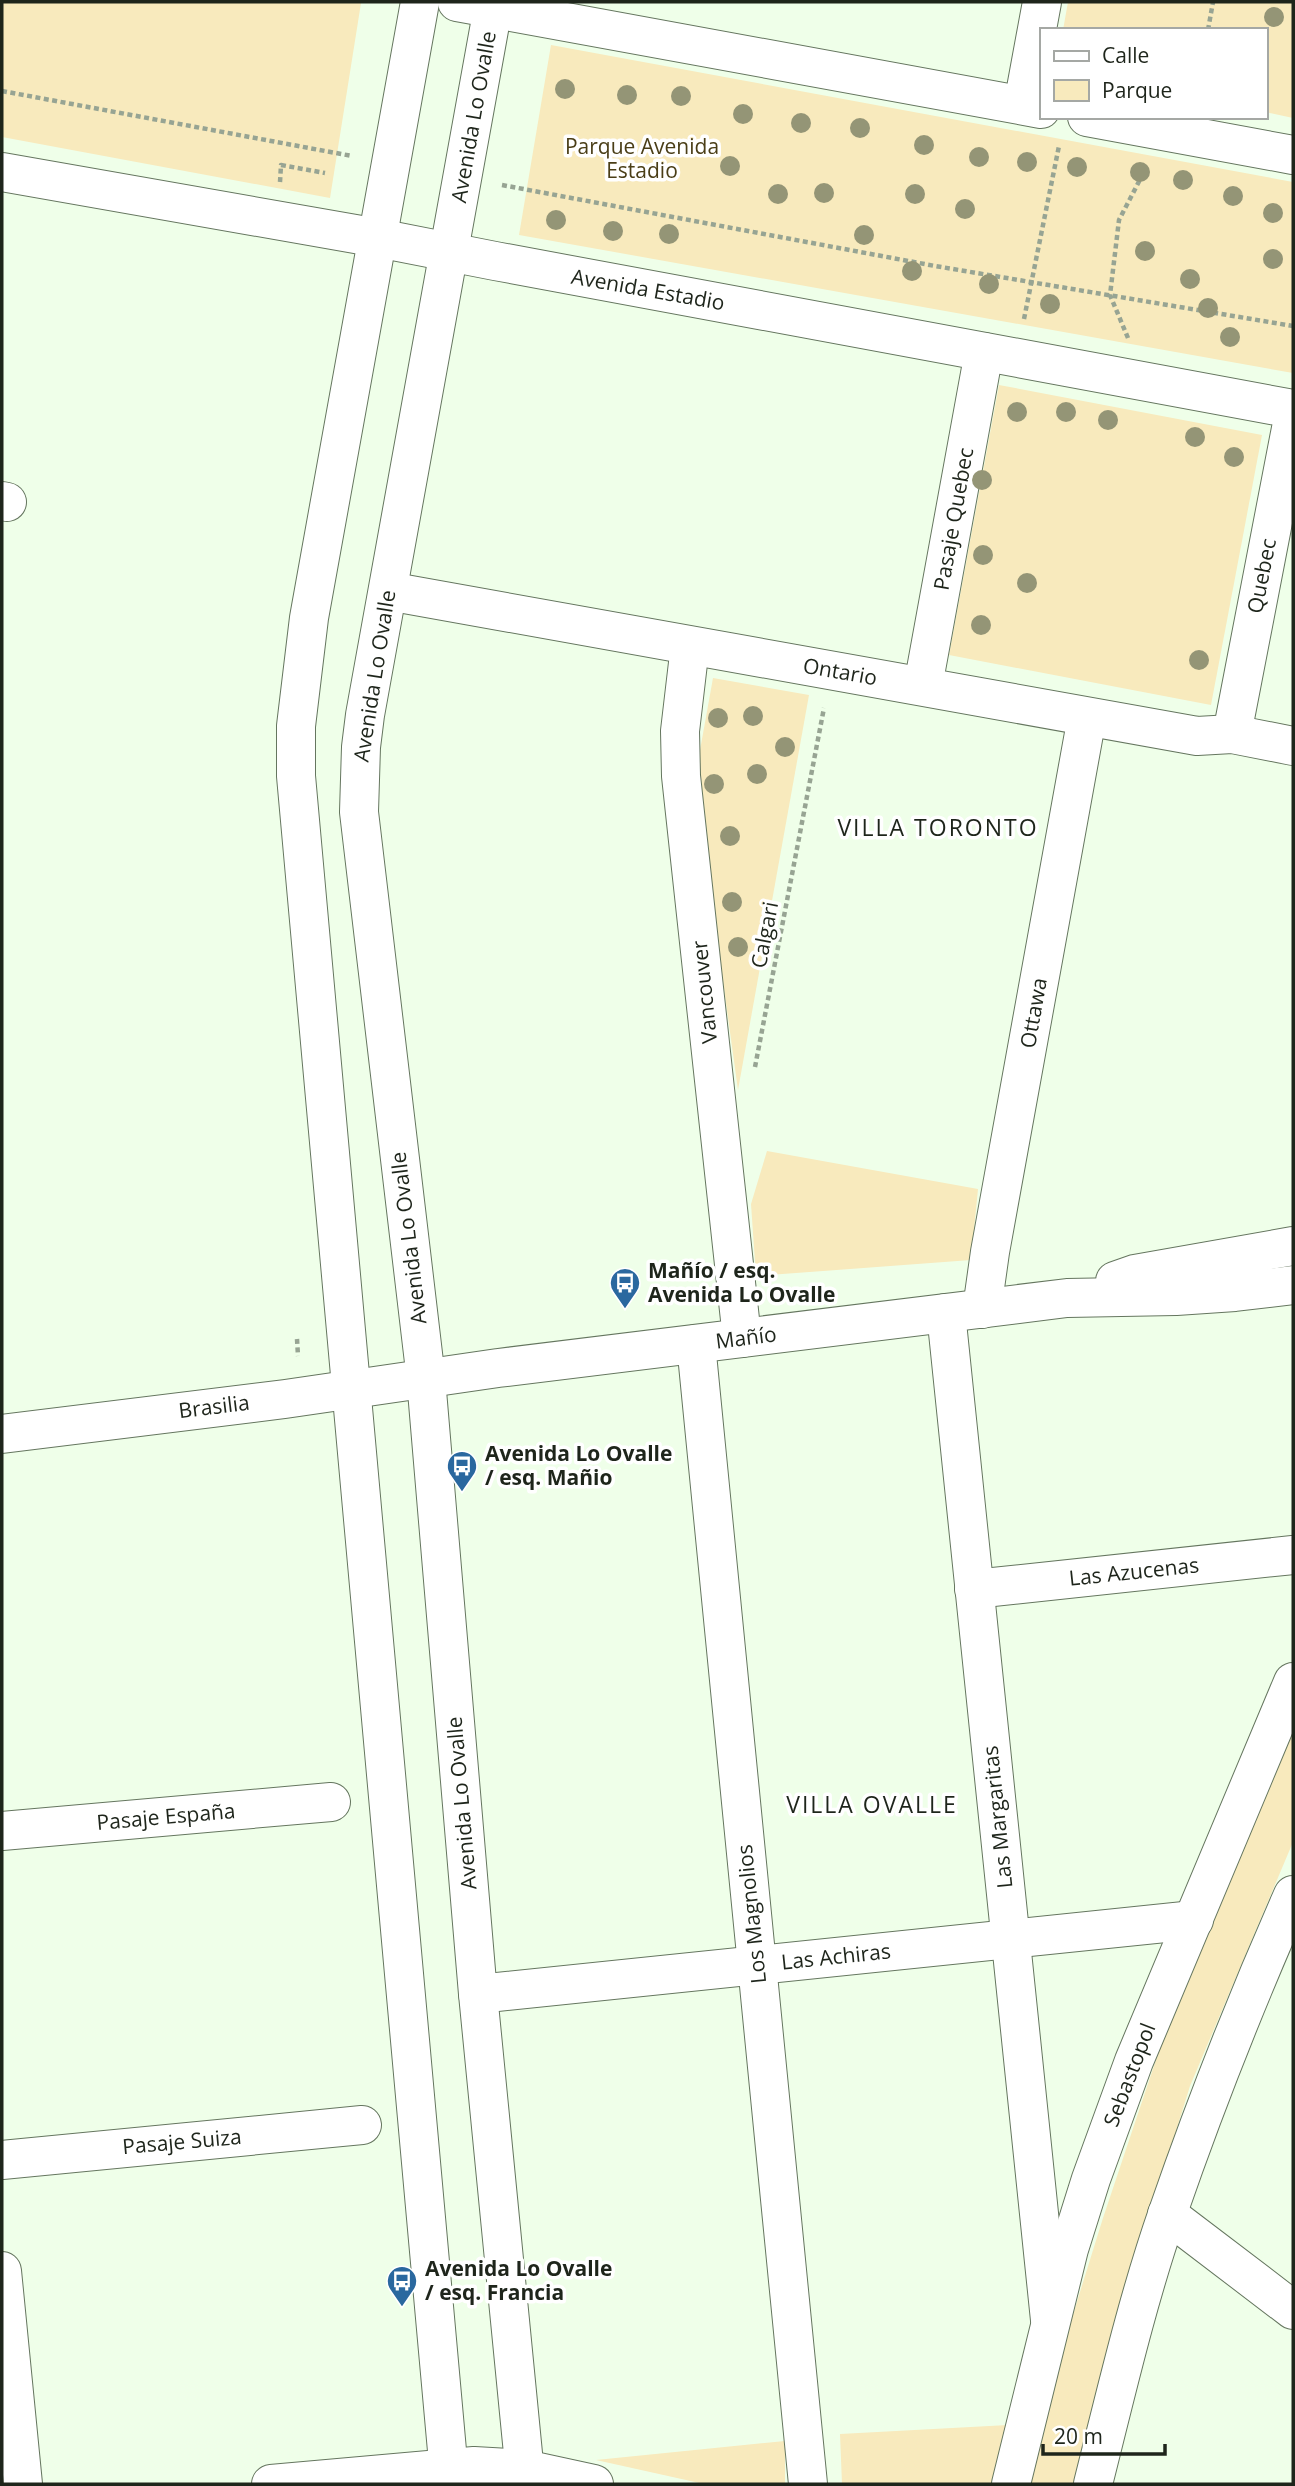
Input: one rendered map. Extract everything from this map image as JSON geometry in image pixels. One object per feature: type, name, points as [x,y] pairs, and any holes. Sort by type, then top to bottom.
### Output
[{"type":"street","points":[[420,2],[309,618],[296,726],[299,827],[449,2476]]},
{"type":"street","points":[[481,4],[1032,107],[1042,2]]},
{"type":"street","name":"Avenida Lo Ovalle","points":[[481,4],[463,178],[365,715],[360,758],[359,812],[426,1379],[478,1994],[525,2477]]},
{"type":"street","points":[[1098,119],[1293,155]]},
{"type":"street","name":"Avenida Estadio","points":[[2,172],[378,237],[1293,409]]},
{"type":"street","name":"Pasaje Quebec","points":[[923,687],[1001,355]]},
{"type":"street","name":"Quebec","points":[[1232,734],[1293,418]]},
{"type":"street","name":"Ontario","points":[[388,591],[1197,736],[1232,734],[1293,746]]},
{"type":"street","name":"Vancouver","points":[[690,646],[680,731],[681,776],[743,1338]]},
{"type":"street","name":"Ottawa","points":[[964,1311],[990,1252],[1087,717]]},
{"type":"street","name":"Mañío","points":[[1067,1298],[1135,1274],[1293,1246]]},
{"type":"street","name":"Mañío","points":[[426,1379],[1067,1298],[1176,1296],[1293,1285]]},
{"type":"street","name":"Las Margaritas","points":[[964,1311],[974,1589],[1050,2320]]},
{"type":"street","name":"Los Magnolios","points":[[696,1344],[808,2484]]},
{"type":"street","name":"Brasilia","points":[[2,1434],[426,1379]]},
{"type":"street","name":"Las Azucenas","points":[[974,1589],[1293,1555]]},
{"type":"street","name":"Sebastopol","points":[[1011,2484],[1050,2320],[1073,2237],[1112,2119],[1293,1682]]},
{"type":"street","name":"Pasaje España","points":[[2,1831],[331,1802]]},
{"type":"street","points":[[1093,2484],[1140,2304],[1167,2214],[1217,2078],[1290,1912]]},
{"type":"street","name":"Las Achiras","points":[[478,1994],[1194,1920]]},
{"type":"street","name":"Pasaje Suiza","points":[[2,2160],[362,2125]]},
{"type":"street","points":[[1167,2214],[1293,2310]]},
{"type":"street","points":[[2,2271],[23,2484]]},
{"type":"street","points":[[271,2484],[449,2476],[499,2466],[525,2477],[594,2484]]},
{"type":"path","points":[[1208,28],[1213,2]]},
{"type":"path","points":[[2,92],[391,164]]},
{"type":"path","points":[[1150,382],[1110,295],[1119,220],[1153,156],[1161,131]]},
{"type":"path","points":[[1001,355],[1032,282],[1060,143]]},
{"type":"path","points":[[463,178],[935,266],[1293,326]]},
{"type":"path","name":"Calgari","points":[[755,1069],[831,671]]},
{"type":"green space","points":[[2,2],[361,3],[330,198],[2,137]]},
{"type":"green space","points":[[1068,2],[1293,2],[1293,118],[1267,112],[1267,28],[1063,28]]},
{"type":"green space","name":"Parque Avenida Estadio","points":[[551,45],[1293,182],[1293,373],[519,235]]},
{"type":"green space","points":[[999,385],[1262,435],[1211,705],[949,655]]},
{"type":"green space","points":[[713,678],[809,695],[738,1090],[695,778]]},
{"type":"green space","points":[[767,1151],[978,1189],[971,1260],[756,1276],[751,1204]]},
{"type":"green space","points":[[1293,1724],[1293,1842],[1190,2086],[1118,2318],[1078,2484],[1030,2484],[1048,2395],[1103,2218],[1165,2033]]},
{"type":"green space","points":[[1008,2425],[993,2484],[842,2484],[840,2434]]},
{"type":"green space","points":[[785,2441],[785,2484],[704,2484],[596,2460]]},
{"type":"place","name":"Mañío / esq. Avenida Lo Ovalle","points":[[625,1310]]},
{"type":"place","name":"Avenida Lo Ovalle / esq. Mañio","points":[[462,1493]]},
{"type":"place","name":"Avenida Lo Ovalle / esq. Francia","points":[[402,2308]]},
{"type":"district","name":"VILLA TORONTO","points":[[938,828]]},
{"type":"district","name":"VILLA OVALLE","points":[[872,1805]]}]
